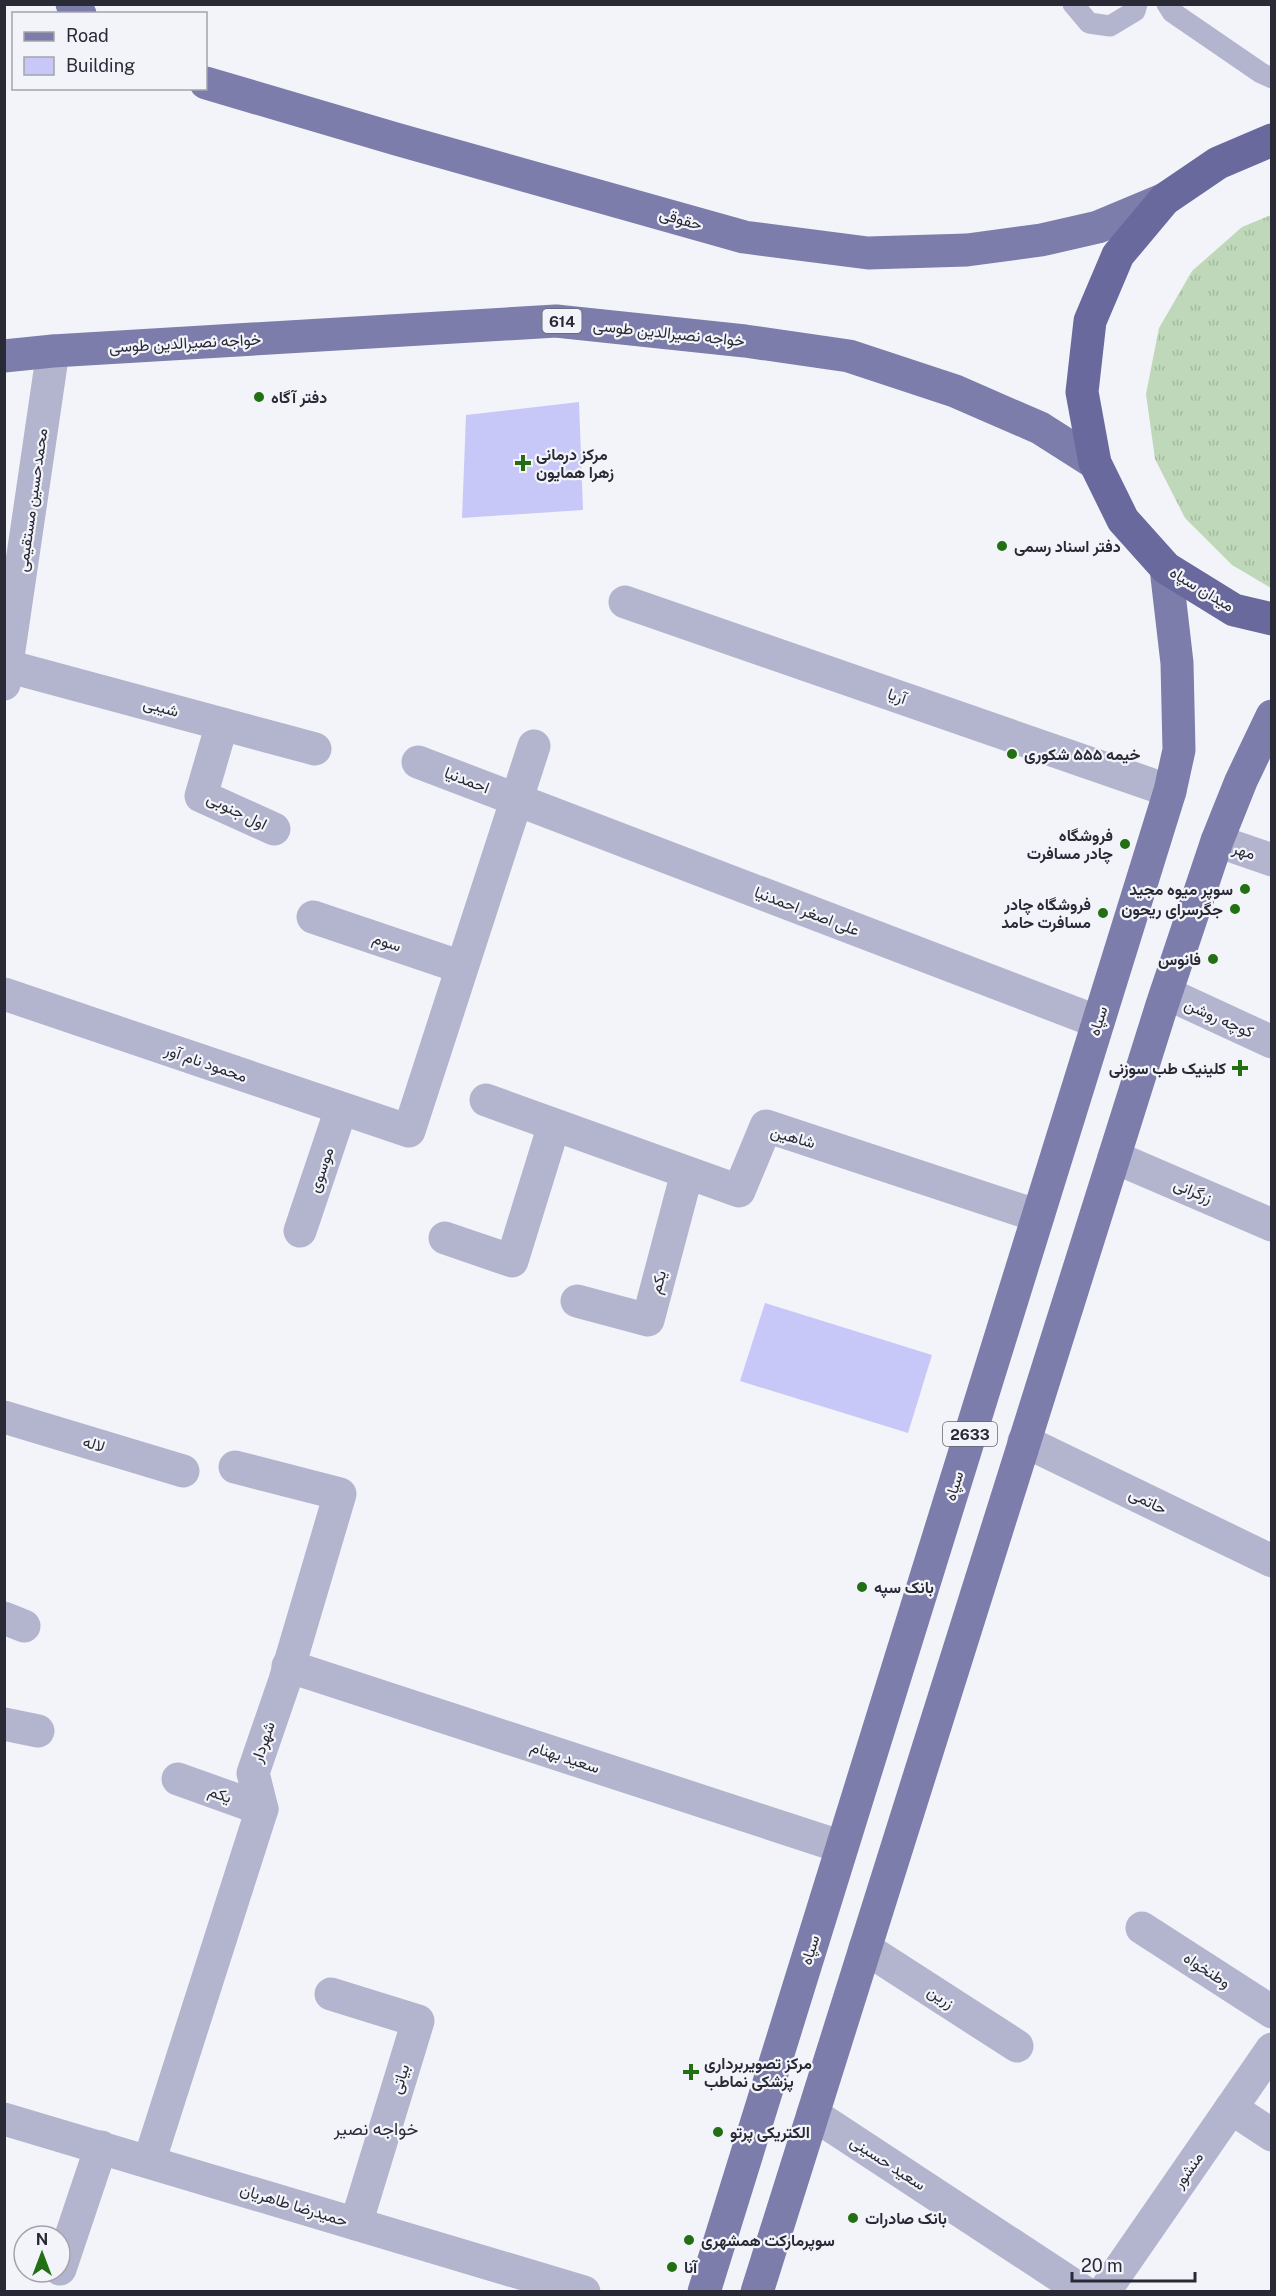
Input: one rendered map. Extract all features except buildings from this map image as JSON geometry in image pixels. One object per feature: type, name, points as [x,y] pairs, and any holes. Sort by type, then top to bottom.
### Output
[{"type":"highway","name":"میدان سپاه","points":[[1272,140],[1218,163],[1164,200],[1118,255],[1090,321],[1082,392],[1095,463],[1123,520],[1166,568],[1234,610],[1272,619]]},
{"type":"main road","name":"حقوقی","points":[[207,83],[396,140],[744,237],[868,253],[967,250],[1041,240],[1098,227],[1164,200]]},
{"type":"main road","name":"خواجه نصیرالدین طوسی","points":[[4,357],[53,351],[556,321],[745,341],[849,356],[955,391],[1019,418],[1040,428],[1095,463]]},
{"type":"main road","name":"سپاه","points":[[704,2292],[1170,791],[1179,750],[1177,663],[1166,568]]},
{"type":"main road","name":"2633","points":[[757,2292],[1166,993],[1217,842],[1241,782],[1272,716]]},
{"type":"street","name":"محمدحسین مستقیمی","points":[[6,675],[10,607],[53,351]]},
{"type":"street","name":"آریا","points":[[625,602],[1170,791]]},
{"type":"street","name":"شیبی","points":[[6,675],[222,724],[315,749]]},
{"type":"street","name":"اول جنوبی","points":[[222,724],[201,796],[274,828]]},
{"type":"street","points":[[461,967],[534,746]]},
{"type":"street","name":"احمدنیا","points":[[418,762],[516,799]]},
{"type":"street","name":"علی اصغر احمدنیا","points":[[516,799],[1098,1022]]},
{"type":"street","name":"مهر","points":[[1217,842],[1272,860]]},
{"type":"street","name":"سوم","points":[[313,917],[461,967]]},
{"type":"street","name":"محمود نام آور","points":[[4,994],[409,1131],[461,967]]},
{"type":"street","name":"کوچه روشن","points":[[1166,993],[1272,1042]]},
{"type":"street","name":"شاهین","points":[[486,1100],[739,1191],[766,1126],[1038,1216]]},
{"type":"street","name":"موسوی","points":[[300,1231],[341,1109]]},
{"type":"street","points":[[445,1238],[512,1261],[554,1125]]},
{"type":"street","name":"زرگرانی","points":[[1114,1157],[1272,1225]]},
{"type":"street","name":"یکم","points":[[577,1301],[648,1320],[687,1173]]},
{"type":"street","name":"لاله","points":[[4,1417],[183,1471]]},
{"type":"street","name":"حاتمی","points":[[1024,1441],[1272,1561]]},
{"type":"street","name":"شهردار","points":[[235,1467],[340,1494],[253,1773],[262,1809]]},
{"type":"street","name":"سعید بهنام","points":[[288,1666],[842,1847]]},
{"type":"street","points":[[4,1724],[38,1731]]},
{"type":"street","name":"یکم","points":[[178,1779],[262,1809]]},
{"type":"street","points":[[150,2162],[262,1809]]},
{"type":"street","name":"وطنخواه","points":[[1142,1928],[1272,2012]]},
{"type":"street","name":"زرین","points":[[866,1948],[1017,2046]]},
{"type":"street","name":"بیاتی","points":[[331,1994],[418,2021],[356,2224]]},
{"type":"street","name":"منشور","points":[[1104,2292],[1272,2049]]},
{"type":"street","points":[[1231,2108],[1272,2135]]},
{"type":"street","name":"سعید حسینی","points":[[813,2114],[1084,2292]]},
{"type":"street","name":"حمیدرضا طاهریان","points":[[4,2119],[584,2292]]},
{"type":"street","points":[[72,2235],[101,2147]]},
{"type":"lane","points":[[1073,4],[1089,23],[1110,26],[1135,11],[1137,4]]},
{"type":"lane","points":[[1167,4],[1172,12],[1261,73],[1272,78]]},
{"type":"green space","points":[[1271,215],[1271,588],[1232,565],[1185,518],[1155,459],[1146,394],[1159,328],[1192,271],[1242,227]]},
{"type":"place","name":"دفتر آگاه","points":[[259,397]]},
{"type":"place","name":"مرکز درمانی زهرا همایون","points":[[523,463]]},
{"type":"place","name":"دفتر اسناد رسمی","points":[[1002,546]]},
{"type":"place","name":"خیمه ۵۵۵ شکوری","points":[[1012,754]]},
{"type":"place","name":"فروشگاه چادر مسافرت","points":[[1125,844]]},
{"type":"place","name":"سوپر میوه مجید","points":[[1245,889]]},
{"type":"place","name":"جگرسرای ریحون","points":[[1235,909]]},
{"type":"place","name":"فروشگاه چادر مسافرت حامد","points":[[1103,913]]},
{"type":"place","name":"فانوس","points":[[1213,959]]},
{"type":"place","name":"کلینیک طب سوزنی","points":[[1240,1068]]},
{"type":"place","name":"بانک سپه","points":[[862,1587]]},
{"type":"place","name":"مرکز تصویربرداری پزشکی نماطب","points":[[691,2072]]},
{"type":"place","name":"الکتریکی پرتو","points":[[718,2132]]},
{"type":"place","name":"بانک صادرات","points":[[853,2218]]},
{"type":"place","name":"سوپرمارکت همشهری","points":[[689,2240]]},
{"type":"place","name":"آنا","points":[[672,2267]]},
{"type":"district","name":"خواجه نصیر","points":[[376,2128]]}]
